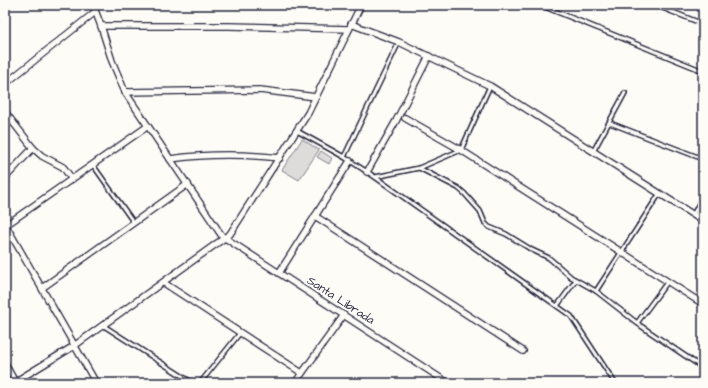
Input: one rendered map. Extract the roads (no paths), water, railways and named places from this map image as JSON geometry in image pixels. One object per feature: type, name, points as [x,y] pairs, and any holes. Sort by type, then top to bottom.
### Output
[{"type":"street","points":[[93,5],[112,61],[125,92],[224,237]]},
{"type":"street","points":[[5,364],[14,382],[104,326],[230,234],[297,131],[316,97],[361,5]]},
{"type":"street","points":[[5,84],[95,12]]},
{"type":"street","points":[[101,26],[350,27],[399,42],[490,86],[594,150],[703,221]]},
{"type":"street","points":[[367,172],[396,121],[428,56]]},
{"type":"street","points":[[125,92],[260,90],[316,97]]},
{"type":"street","points":[[5,112],[33,148],[42,156],[64,167],[72,179]]},
{"type":"street","points":[[405,118],[461,150],[703,304]]},
{"type":"street","points":[[96,383],[5,225],[148,126]]},
{"type":"street","points":[[5,178],[33,148]]},
{"type":"street","points":[[170,159],[190,156],[262,156],[280,158]]},
{"type":"street","points":[[278,272],[350,161]]},
{"type":"street","points":[[42,288],[188,184]]},
{"type":"street","points":[[315,216],[523,351]]},
{"type":"street","name":"Santa Librada","points":[[224,237],[448,383]]},
{"type":"street","points":[[164,283],[302,373]]},
{"type":"street","points":[[295,383],[344,315]]},
{"type":"street","points":[[436,383],[437,376]]},
{"type":"lane","points":[[540,5],[703,72]]},
{"type":"lane","points":[[655,5],[703,24]]},
{"type":"lane","points":[[344,157],[399,42]]},
{"type":"lane","points":[[375,177],[419,168],[461,150],[490,86]]},
{"type":"lane","points":[[594,150],[625,93]]},
{"type":"lane","points":[[610,122],[703,159]]},
{"type":"lane","points":[[297,131],[344,157],[375,177],[571,316],[614,383]]},
{"type":"lane","points":[[92,164],[134,223]]},
{"type":"lane","points":[[419,168],[458,188],[464,193],[480,211],[485,223],[489,227],[506,234],[545,256],[576,280],[596,291],[637,323],[703,368]]},
{"type":"lane","points":[[596,291],[660,193]]},
{"type":"lane","points":[[693,215],[703,196]]},
{"type":"lane","points":[[557,306],[576,280]]},
{"type":"lane","points":[[637,323],[668,281]]},
{"type":"lane","points":[[104,326],[193,383]]},
{"type":"lane","points":[[200,383],[240,332]]}]
